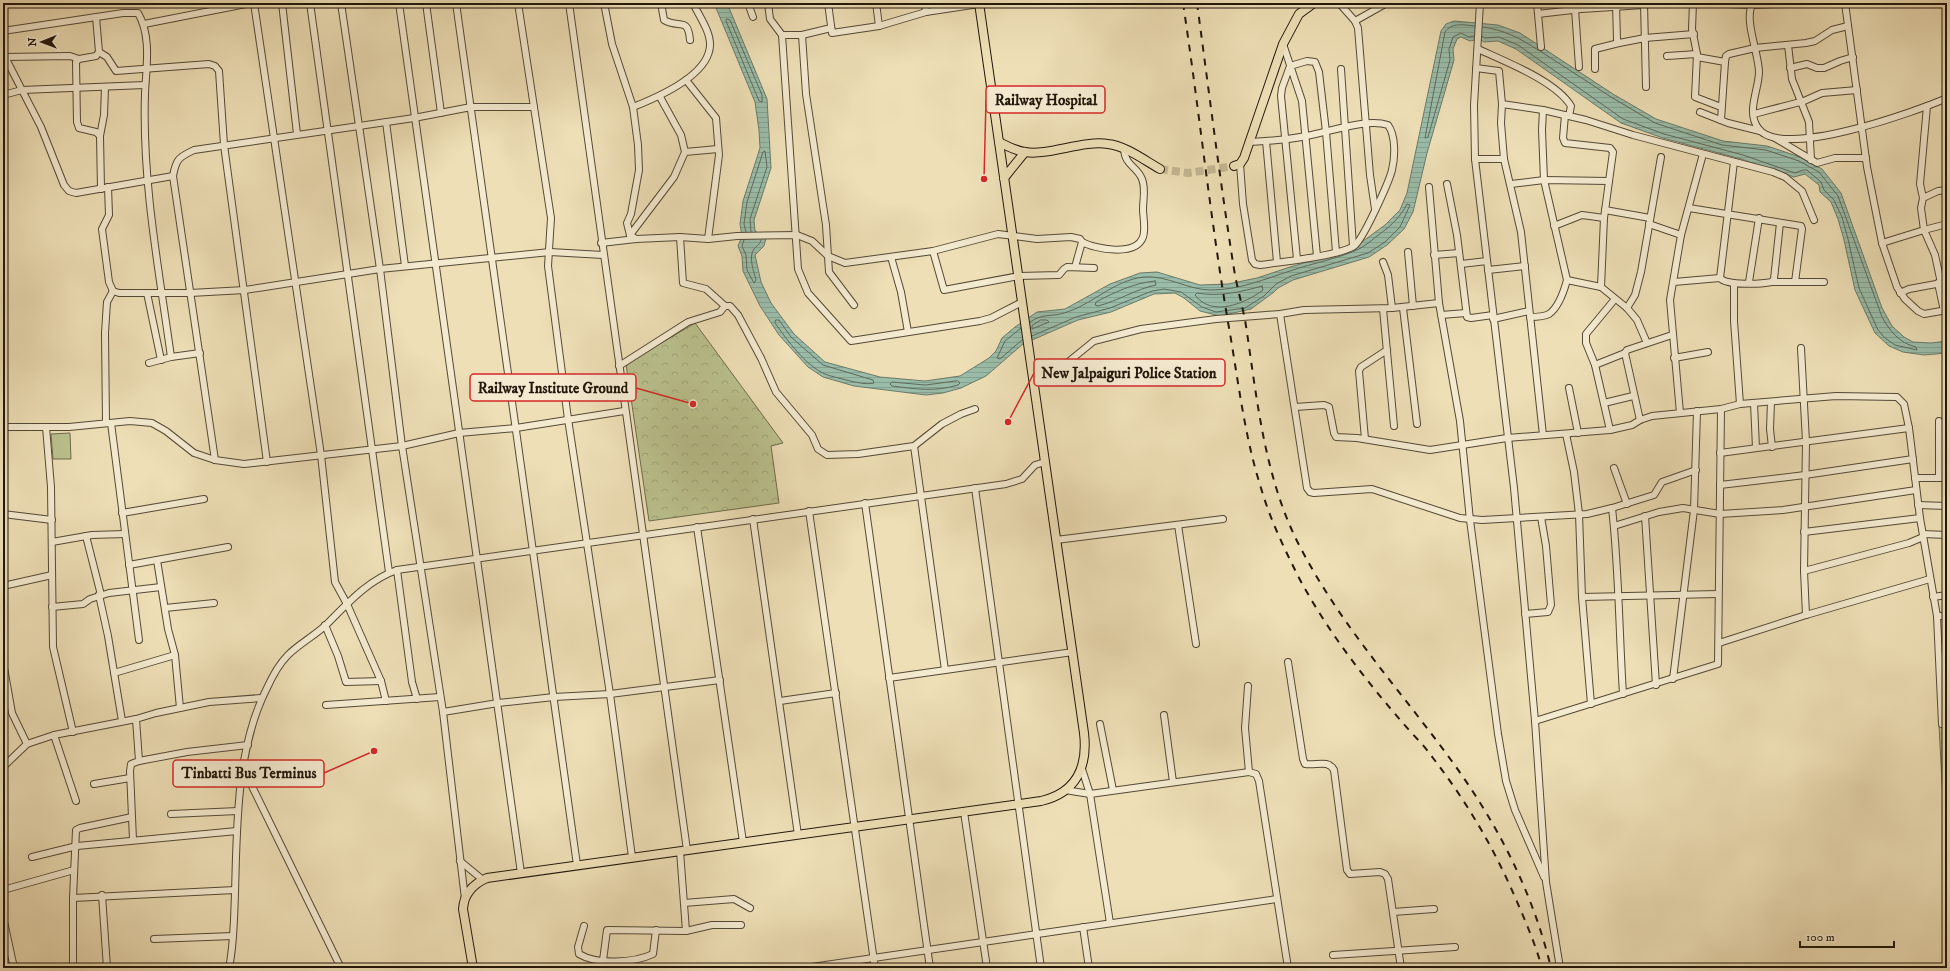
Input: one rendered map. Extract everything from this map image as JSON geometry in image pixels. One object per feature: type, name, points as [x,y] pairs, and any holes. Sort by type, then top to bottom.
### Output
[{"type":"main road","points":[[473,968],[464,909],[465,899],[473,887],[483,880],[632,857],[909,820],[1047,799],[1065,790],[1075,781],[1082,769],[1086,748],[979,3]]},
{"type":"main road","points":[[1237,165],[1250,142],[1283,44],[1299,14],[1314,3]]},
{"type":"main road","points":[[999,142],[1025,152],[1107,144],[1124,149],[1160,169]]},
{"type":"main road","points":[[1004,178],[1025,152]]},
{"type":"street","points":[[144,24],[253,3],[321,455],[335,582],[347,604],[381,681],[386,701]]},
{"type":"street","points":[[282,3],[297,134]]},
{"type":"street","points":[[310,3],[349,274],[371,449],[389,572]]},
{"type":"street","points":[[341,3],[380,269],[402,446],[443,712],[465,899]]},
{"type":"street","points":[[399,3],[521,873]]},
{"type":"street","points":[[426,3],[441,113]]},
{"type":"street","points":[[456,3],[577,865]]},
{"type":"street","points":[[518,3],[551,218],[548,266],[568,419],[610,694],[632,857]]},
{"type":"street","points":[[569,3],[624,411],[665,687],[683,850],[686,931]]},
{"type":"street","points":[[604,3],[612,44],[633,107],[639,170],[631,214],[627,223],[630,235],[636,239]]},
{"type":"street","points":[[661,3],[664,20],[685,25],[688,28],[690,40]]},
{"type":"street","points":[[633,107],[660,97],[686,80],[701,65],[708,53],[710,46],[708,35],[693,3]]},
{"type":"street","points":[[748,3],[753,17]]},
{"type":"street","points":[[768,3],[770,19],[782,35],[798,269],[808,293],[851,341],[980,321],[1023,305]]},
{"type":"street","points":[[828,3],[832,33],[879,26],[926,12],[979,3]]},
{"type":"street","points":[[876,3],[879,26]]},
{"type":"street","points":[[925,3],[926,12]]},
{"type":"street","points":[[1339,3],[1355,21],[1358,28],[1375,209]]},
{"type":"street","points":[[1355,21],[1387,3]]},
{"type":"street","points":[[1480,3],[1474,105],[1475,159],[1516,518],[1535,721],[1546,882],[1560,968]]},
{"type":"street","points":[[1536,3],[1541,47]]},
{"type":"street","points":[[1693,3],[1694,34],[1697,56],[1695,97],[1722,107]]},
{"type":"street","points":[[1704,3],[1816,3]]},
{"type":"street","points":[[1845,3],[1861,128],[1882,243],[1900,293],[1918,312],[1932,314],[1946,311],[1942,283],[1935,255],[1924,230],[1921,212],[1923,198],[1920,184],[1927,106]]},
{"type":"street","points":[[1538,14],[1588,6],[1644,4],[1646,87]]},
{"type":"street","points":[[1752,4],[1750,22],[1756,48],[1759,71],[1754,114],[1756,125],[1760,131]]},
{"type":"street","points":[[1616,5],[1617,40],[1619,43]]},
{"type":"street","points":[[1575,9],[1580,67]]},
{"type":"street","points":[[3,31],[133,12],[138,13],[144,24],[147,52],[145,70],[144,127],[148,179],[171,357]]},
{"type":"street","points":[[96,17],[99,52],[96,56],[79,59],[70,56],[4,55],[41,127],[64,185],[69,191],[76,193],[148,179],[173,176]]},
{"type":"street","points":[[1721,120],[1726,56],[1756,48],[1815,41],[1832,30],[1848,26]]},
{"type":"street","points":[[782,35],[802,35],[831,28]]},
{"type":"street","points":[[1595,69],[1595,49],[1645,38],[1694,34]]},
{"type":"street","points":[[802,35],[806,94],[826,225],[829,272],[854,304]]},
{"type":"street","points":[[1283,44],[1302,101],[1317,256]]},
{"type":"street","points":[[1788,45],[1790,68],[1794,87],[1809,122],[1811,160]]},
{"type":"street","points":[[1478,48],[1525,71],[1552,88],[1569,104],[1571,109],[1567,115],[1563,138],[1565,143],[1612,149],[1604,218],[1601,287]]},
{"type":"street","points":[[99,52],[108,57],[116,71],[209,64],[215,66],[219,71],[224,145],[245,290],[267,462]]},
{"type":"street","points":[[1667,56],[1697,56],[1725,62]]},
{"type":"street","points":[[1790,68],[1808,64],[1818,68],[1824,68],[1840,60],[1852,57]]},
{"type":"street","points":[[79,59],[76,62],[78,88],[77,122],[79,128],[96,132],[100,136]]},
{"type":"street","points":[[1290,66],[1311,61],[1315,62],[1317,66],[1326,132],[1336,252]]},
{"type":"street","points":[[1290,66],[1281,96],[1297,259]]},
{"type":"street","points":[[1476,68],[1499,71],[1504,159],[1521,232],[1543,435]]},
{"type":"street","points":[[1341,69],[1353,246]]},
{"type":"street","points":[[686,80],[716,118],[718,148],[708,239]]},
{"type":"street","points":[[3,95],[22,90],[145,86]]},
{"type":"street","points":[[101,189],[100,136],[104,115],[106,87]]},
{"type":"street","points":[[1754,114],[1801,102],[1822,93],[1857,90]]},
{"type":"street","points":[[630,235],[674,177],[685,152],[681,135],[660,97]]},
{"type":"street","points":[[1771,136],[1786,139],[1810,138],[1861,128],[1947,98]]},
{"type":"street","points":[[1502,104],[1567,115],[1772,172],[1795,183],[1805,197],[1814,220]]},
{"type":"street","points":[[215,460],[173,176],[175,165],[180,156],[194,150],[297,134],[360,127],[441,113],[471,106],[534,107]]},
{"type":"street","points":[[1447,184],[1461,264],[1467,317],[1493,317],[1529,314],[1543,316],[1552,311],[1562,296],[1567,280],[1544,180],[1542,130],[1543,110]]},
{"type":"street","points":[[1700,112],[1721,120],[1760,131],[1817,163],[1835,158],[1866,158]]},
{"type":"street","points":[[386,122],[405,266]]},
{"type":"street","points":[[1237,165],[1252,260],[1255,264],[1260,265],[1317,256],[1336,252],[1353,246],[1362,236],[1392,170],[1393,136],[1388,125],[1381,123],[1366,124],[1286,139],[1250,142]]},
{"type":"street","points":[[1266,141],[1277,262]]},
{"type":"street","points":[[685,152],[718,148]]},
{"type":"street","points":[[601,243],[636,239],[680,237],[708,239],[737,236],[796,235],[812,241],[828,256],[845,264],[933,251],[998,234],[1037,239],[1071,236],[1098,248],[1131,248],[1140,242],[1143,236],[1145,186],[1139,172],[1125,159],[1124,149]]},
{"type":"street","points":[[1680,413],[1670,307],[1681,235],[1703,154]]},
{"type":"street","points":[[1627,308],[1635,295],[1661,157]]},
{"type":"street","points":[[1475,159],[1504,159]]},
{"type":"street","points":[[1720,278],[1734,162]]},
{"type":"street","points":[[1511,184],[1544,180],[1609,181]]},
{"type":"street","points":[[108,187],[109,215],[102,229],[109,282],[113,291]]},
{"type":"street","points":[[1429,187],[1439,303],[1463,444],[1470,520],[1487,658],[1506,781],[1518,818],[1546,882]]},
{"type":"street","points":[[1923,198],[1938,191],[1947,190]]},
{"type":"street","points":[[1688,208],[1759,218],[1780,223],[1798,224],[1802,229],[1794,282]]},
{"type":"street","points":[[1605,210],[1650,221],[1681,235]]},
{"type":"street","points":[[1554,226],[1582,216],[1604,218]]},
{"type":"street","points":[[1749,282],[1759,218]]},
{"type":"street","points":[[1772,282],[1774,279],[1780,223]]},
{"type":"street","points":[[1882,243],[1947,224]]},
{"type":"street","points":[[680,237],[683,283],[706,289],[725,306],[730,306],[738,314],[761,358],[776,392],[812,435],[818,449],[827,455],[858,454],[914,446],[942,424],[961,414],[975,409]]},
{"type":"street","points":[[1075,267],[1082,242]]},
{"type":"street","points":[[933,251],[944,290],[1018,276],[1059,275],[1064,268],[1094,268]]},
{"type":"street","points":[[113,291],[190,293],[245,290],[380,269],[491,257],[550,252],[603,255]]},
{"type":"street","points":[[1408,252],[1413,306]]},
{"type":"street","points":[[1434,255],[1459,253]]},
{"type":"street","points":[[891,257],[901,292],[908,332]]},
{"type":"street","points":[[1384,262],[1388,275],[1392,308]]},
{"type":"street","points":[[1461,264],[1487,262]]},
{"type":"street","points":[[1488,270],[1525,266]]},
{"type":"street","points":[[1674,282],[1720,278],[1724,282],[1734,284],[1749,282],[1824,282]]},
{"type":"street","points":[[1567,280],[1601,287],[1615,298],[1627,308],[1637,320],[1647,343]]},
{"type":"street","points":[[1900,293],[1909,289],[1942,283]]},
{"type":"street","points":[[1734,284],[1734,321],[1740,404]]},
{"type":"street","points":[[113,291],[106,302],[105,333],[108,423],[139,640]]},
{"type":"street","points":[[147,293],[161,360]]},
{"type":"street","points":[[1610,430],[1595,365],[1586,343],[1586,334],[1615,298]]},
{"type":"street","points":[[1033,377],[1057,371],[1094,341],[1153,327],[1216,319],[1315,310],[1403,308],[1439,303]]},
{"type":"street","points":[[619,366],[688,322],[720,312],[725,306]]},
{"type":"street","points":[[1403,308],[1417,424]]},
{"type":"street","points":[[1383,309],[1394,426]]},
{"type":"street","points":[[1441,315],[1466,313]]},
{"type":"street","points":[[1280,314],[1307,488],[1310,492],[1372,489],[1470,520],[1540,517],[1579,514],[1627,504],[1654,495],[1662,482],[1696,470]]},
{"type":"street","points":[[1595,365],[1625,353],[1628,350],[1672,335]]},
{"type":"street","points":[[1801,348],[1802,400],[1806,442],[1804,532],[1806,615]]},
{"type":"street","points":[[1365,439],[1359,371],[1361,367],[1387,350]]},
{"type":"street","points":[[1674,358],[1708,352]]},
{"type":"street","points":[[149,363],[171,357],[200,353]]},
{"type":"street","points":[[1625,353],[1633,396],[1640,420]]},
{"type":"street","points":[[1569,388],[1578,433]]},
{"type":"street","points":[[1295,407],[1329,407],[1336,437],[1365,439],[1430,450],[1507,438],[1610,430],[1632,425],[1640,420],[1652,416],[1721,409],[1740,404],[1836,396],[1892,395],[1901,398],[1904,404],[1909,428],[1918,505],[1937,616],[1944,700],[1942,724]]},
{"type":"street","points":[[1604,403],[1633,396]]},
{"type":"street","points":[[1771,402],[1770,430],[1772,446]]},
{"type":"street","points":[[1754,403],[1756,448]]},
{"type":"street","points":[[1535,721],[1656,685],[1718,664],[1721,409]]},
{"type":"street","points":[[3,427],[46,427],[130,421],[152,423],[166,430],[194,453],[215,460],[244,464],[402,446],[459,433],[516,428],[624,411]]},
{"type":"street","points":[[1673,679],[1694,510],[1697,411]]},
{"type":"street","points":[[1938,478],[1939,421]]},
{"type":"street","points":[[46,427],[51,487],[53,647],[73,732]]},
{"type":"street","points":[[1720,453],[1909,428]]},
{"type":"street","points":[[1566,434],[1574,472],[1579,514],[1582,597],[1591,704]]},
{"type":"street","points":[[914,446],[945,670]]},
{"type":"street","points":[[1720,485],[1805,475],[1913,459]]},
{"type":"street","points":[[229,968],[233,936],[238,811],[248,745],[253,722],[262,698],[273,676],[288,655],[325,625],[367,587],[389,572],[533,549],[1017,482],[1025,477],[1035,465],[1045,462]]},
{"type":"street","points":[[1614,468],[1627,504]]},
{"type":"street","points":[[1915,478],[1947,478]]},
{"type":"street","points":[[975,488],[1000,664],[1035,934],[1041,968]]},
{"type":"street","points":[[1614,526],[1659,512],[1683,508],[1720,514],[1805,507],[1916,490]]},
{"type":"street","points":[[122,513],[204,499]]},
{"type":"street","points":[[865,503],[930,968]]},
{"type":"street","points":[[1918,505],[1947,506]]},
{"type":"street","points":[[1612,508],[1624,694]]},
{"type":"street","points":[[809,511],[875,968]]},
{"type":"street","points":[[3,514],[52,520]]},
{"type":"street","points":[[1645,516],[1656,685]]},
{"type":"street","points":[[1525,614],[1548,612],[1551,605],[1546,546],[1540,517]]},
{"type":"street","points":[[1804,532],[1920,518]]},
{"type":"street","points":[[753,519],[798,835]]},
{"type":"street","points":[[1056,540],[1223,519]]},
{"type":"street","points":[[1178,525],[1196,644]]},
{"type":"street","points":[[697,527],[743,842]]},
{"type":"street","points":[[52,542],[86,536],[125,534]]},
{"type":"street","points":[[1804,571],[1909,543],[1923,536],[1947,535]]},
{"type":"street","points":[[86,536],[108,636],[122,721]]},
{"type":"street","points":[[129,565],[228,547]]},
{"type":"street","points":[[157,560],[175,655],[180,708]]},
{"type":"street","points":[[397,570],[412,682],[416,699]]},
{"type":"street","points":[[3,586],[52,575]]},
{"type":"street","points":[[1719,643],[1806,615],[1930,579]]},
{"type":"street","points":[[52,607],[83,604],[100,595],[162,587]]},
{"type":"street","points":[[1582,597],[1650,594],[1718,594]]},
{"type":"street","points":[[1933,597],[1947,595]]},
{"type":"street","points":[[165,608],[214,603]]},
{"type":"street","points":[[1937,616],[1947,616]]},
{"type":"street","points":[[325,625],[338,656],[346,682],[381,681]]},
{"type":"street","points":[[889,678],[1000,664],[1073,652]]},
{"type":"street","points":[[114,673],[175,655]]},
{"type":"street","points":[[3,662],[12,713],[27,744]]},
{"type":"street","points":[[1288,662],[1303,759],[1305,764],[1310,765],[1327,763],[1331,765],[1334,770],[1347,870],[1350,874],[1380,872],[1385,874],[1388,879],[1401,968]]},
{"type":"street","points":[[443,712],[498,703],[554,697],[610,694],[720,680]]},
{"type":"street","points":[[1248,686],[1245,728],[1249,772]]},
{"type":"street","points":[[780,701],[836,693]]},
{"type":"street","points":[[326,705],[440,697]]},
{"type":"street","points":[[3,767],[27,744],[54,735],[136,719],[209,702],[262,698]]},
{"type":"street","points":[[1164,715],[1173,782]]},
{"type":"street","points":[[136,719],[139,761]]},
{"type":"street","points":[[1100,724],[1113,790]]},
{"type":"street","points":[[54,735],[76,801]]},
{"type":"street","points":[[134,840],[130,778],[131,764],[139,761],[187,752],[248,745]]},
{"type":"street","points":[[244,769],[341,968]]},
{"type":"street","points":[[1082,769],[1090,794],[1110,923]]},
{"type":"street","points":[[1065,790],[1073,793],[1090,794],[1249,772],[1256,774],[1259,781],[1288,968]]},
{"type":"street","points":[[94,784],[130,778]]},
{"type":"street","points":[[171,814],[238,811]]},
{"type":"street","points":[[964,812],[987,968]]},
{"type":"street","points":[[73,968],[73,898],[77,846],[76,830],[132,817]]},
{"type":"street","points":[[32,857],[77,846],[237,831]]},
{"type":"street","points":[[460,861],[483,880]]},
{"type":"street","points":[[3,890],[45,880],[58,873],[74,870]]},
{"type":"street","points":[[73,898],[102,895],[235,890]]},
{"type":"street","points":[[102,895],[107,968]]},
{"type":"street","points":[[684,903],[734,899],[750,908]]},
{"type":"street","points":[[805,968],[1277,899]]},
{"type":"street","points":[[1392,912],[1434,909]]},
{"type":"street","points":[[3,917],[14,968]]},
{"type":"street","points":[[603,965],[607,930],[686,931],[712,925],[741,925]]},
{"type":"street","points":[[584,926],[578,947],[579,954],[603,965],[653,954],[656,930]]},
{"type":"street","points":[[1083,927],[1089,968]]},
{"type":"street","points":[[154,939],[233,936]]},
{"type":"street","points":[[1333,955],[1455,947]]},
{"type":"street","points":[[120,968],[134,968]]},
{"type":"green space","points":[[695,323],[783,443],[771,446],[779,503],[649,521],[626,364]]},
{"type":"green space","points":[[70,433],[71,459],[53,459],[51,434]]},
{"type":"green space","points":[[1939,726],[1943,726],[1943,738],[1947,738],[1947,740],[1944,740],[1945,767],[1947,768],[1947,874]]},
{"type":"water","points":[[714,3],[727,3],[767,99],[771,168],[754,220],[755,231],[766,238],[764,246],[755,255],[761,282],[771,303],[794,334],[825,362],[880,377],[925,381],[960,376],[989,358],[996,351],[1002,338],[1037,312],[1065,309],[1110,284],[1140,273],[1157,272],[1200,285],[1228,284],[1257,278],[1338,253],[1359,244],[1385,225],[1400,210],[1407,193],[1441,31],[1446,24],[1454,21],[1498,25],[1520,33],[1613,94],[1656,119],[1723,141],[1767,146],[1800,157],[1822,169],[1841,193],[1882,308],[1892,326],[1904,337],[1913,342],[1931,343],[1947,341],[1947,353],[1924,355],[1903,352],[1889,346],[1875,333],[1855,290],[1844,240],[1831,202],[1820,192],[1819,185],[1805,174],[1794,177],[1741,159],[1663,138],[1621,123],[1516,49],[1498,41],[1484,42],[1480,39],[1470,41],[1461,37],[1457,39],[1453,49],[1454,60],[1427,153],[1413,212],[1404,229],[1387,245],[1369,257],[1293,280],[1278,288],[1251,309],[1220,316],[1200,311],[1184,298],[1175,293],[1154,294],[1111,312],[1078,320],[1023,344],[986,376],[961,388],[943,393],[926,395],[854,386],[823,377],[808,367],[779,335],[760,306],[743,271],[742,256],[738,246],[742,236],[740,224],[743,201],[760,148],[759,130],[755,102]]},
{"type":"tunnel","points":[[1160,169],[1188,173],[1234,166]]},
{"type":"railway","points":[[1183,3],[1216,242],[1242,406],[1255,468],[1273,522],[1298,576],[1333,634],[1373,688],[1429,753],[1470,811],[1509,884],[1534,944],[1542,968]]},
{"type":"railway","points":[[1197,3],[1219,170],[1234,269],[1246,326],[1258,408],[1269,463],[1286,516],[1313,571],[1331,600],[1451,760],[1484,808],[1512,859],[1524,885],[1551,968]]},
{"type":"place","name":"Railway Hospital","points":[[984,179]]},
{"type":"place","name":"Railway Institute Ground","points":[[693,404]]},
{"type":"place","name":"New Jalpaiguri Police Station","points":[[1008,422]]},
{"type":"place","name":"Tinbatti Bus Terminus","points":[[374,751]]}]
